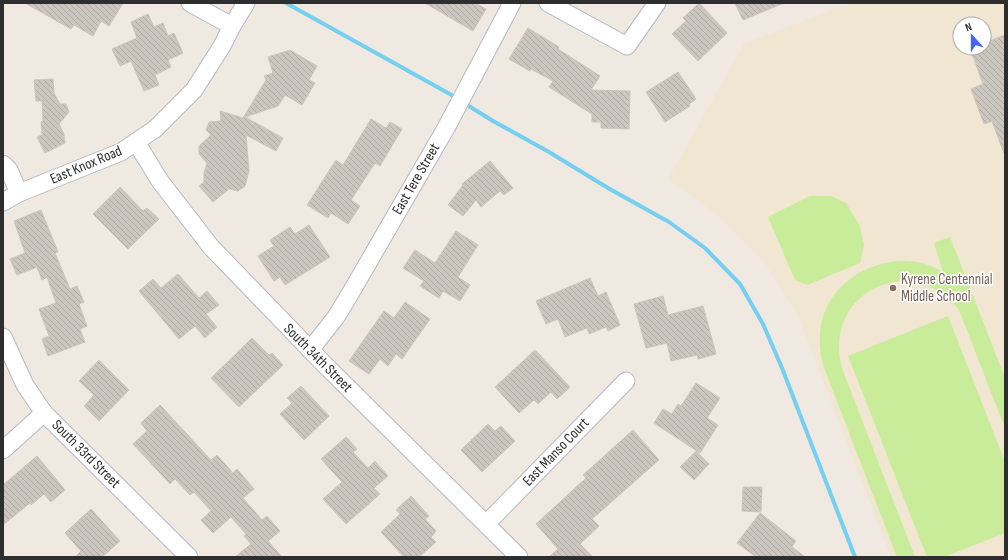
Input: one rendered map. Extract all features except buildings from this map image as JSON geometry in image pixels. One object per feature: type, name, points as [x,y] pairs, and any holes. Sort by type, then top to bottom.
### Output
[{"type":"street","points":[[190,3],[232,26]]},
{"type":"street","name":"East Knox Road","points":[[3,202],[19,193],[121,152],[155,129],[194,90],[222,46],[246,3]]},
{"type":"street","name":"East Tere Street","points":[[310,350],[336,317],[350,294],[446,128],[512,3]]},
{"type":"street","points":[[548,3],[627,46],[657,3]]},
{"type":"street","name":"South 34th Street","points":[[136,142],[160,181],[211,247],[310,350],[519,557]]},
{"type":"street","points":[[3,164],[9,170],[19,193]]},
{"type":"street","name":"South 33rd Street","points":[[3,336],[25,385],[44,413],[189,557]]},
{"type":"street","name":"East Manso Court","points":[[486,524],[626,381]]},
{"type":"street","points":[[3,450],[44,413]]},
{"type":"shaded area","name":"Kyrene Centennial Middle School","points":[[850,3],[1005,3],[1005,557],[891,557],[798,316],[763,260],[720,217],[668,179],[744,44]]},
{"type":"green space","points":[[810,196],[831,196],[846,203],[860,226],[864,245],[860,263],[807,285],[795,280],[768,217]]},
{"type":"green space","points":[[950,237],[1005,378],[1005,428],[959,310],[939,292],[917,283],[894,282],[874,289],[856,302],[844,321],[839,344],[843,371],[915,557],[897,557],[823,365],[820,346],[820,333],[824,314],[832,298],[844,284],[858,274],[874,266],[892,262],[910,261],[927,264],[943,272],[934,243]]},
{"type":"green space","points":[[948,316],[1005,462],[1005,533],[944,557],[927,557],[848,356]]},
{"type":"waterway","points":[[286,3],[457,98]]},
{"type":"waterway","points":[[464,103],[608,188],[669,222],[705,248],[740,284],[763,324],[782,368],[855,557]]},
{"type":"place","name":"Kyrene Centennial Middle School","points":[[893,288]]}]
